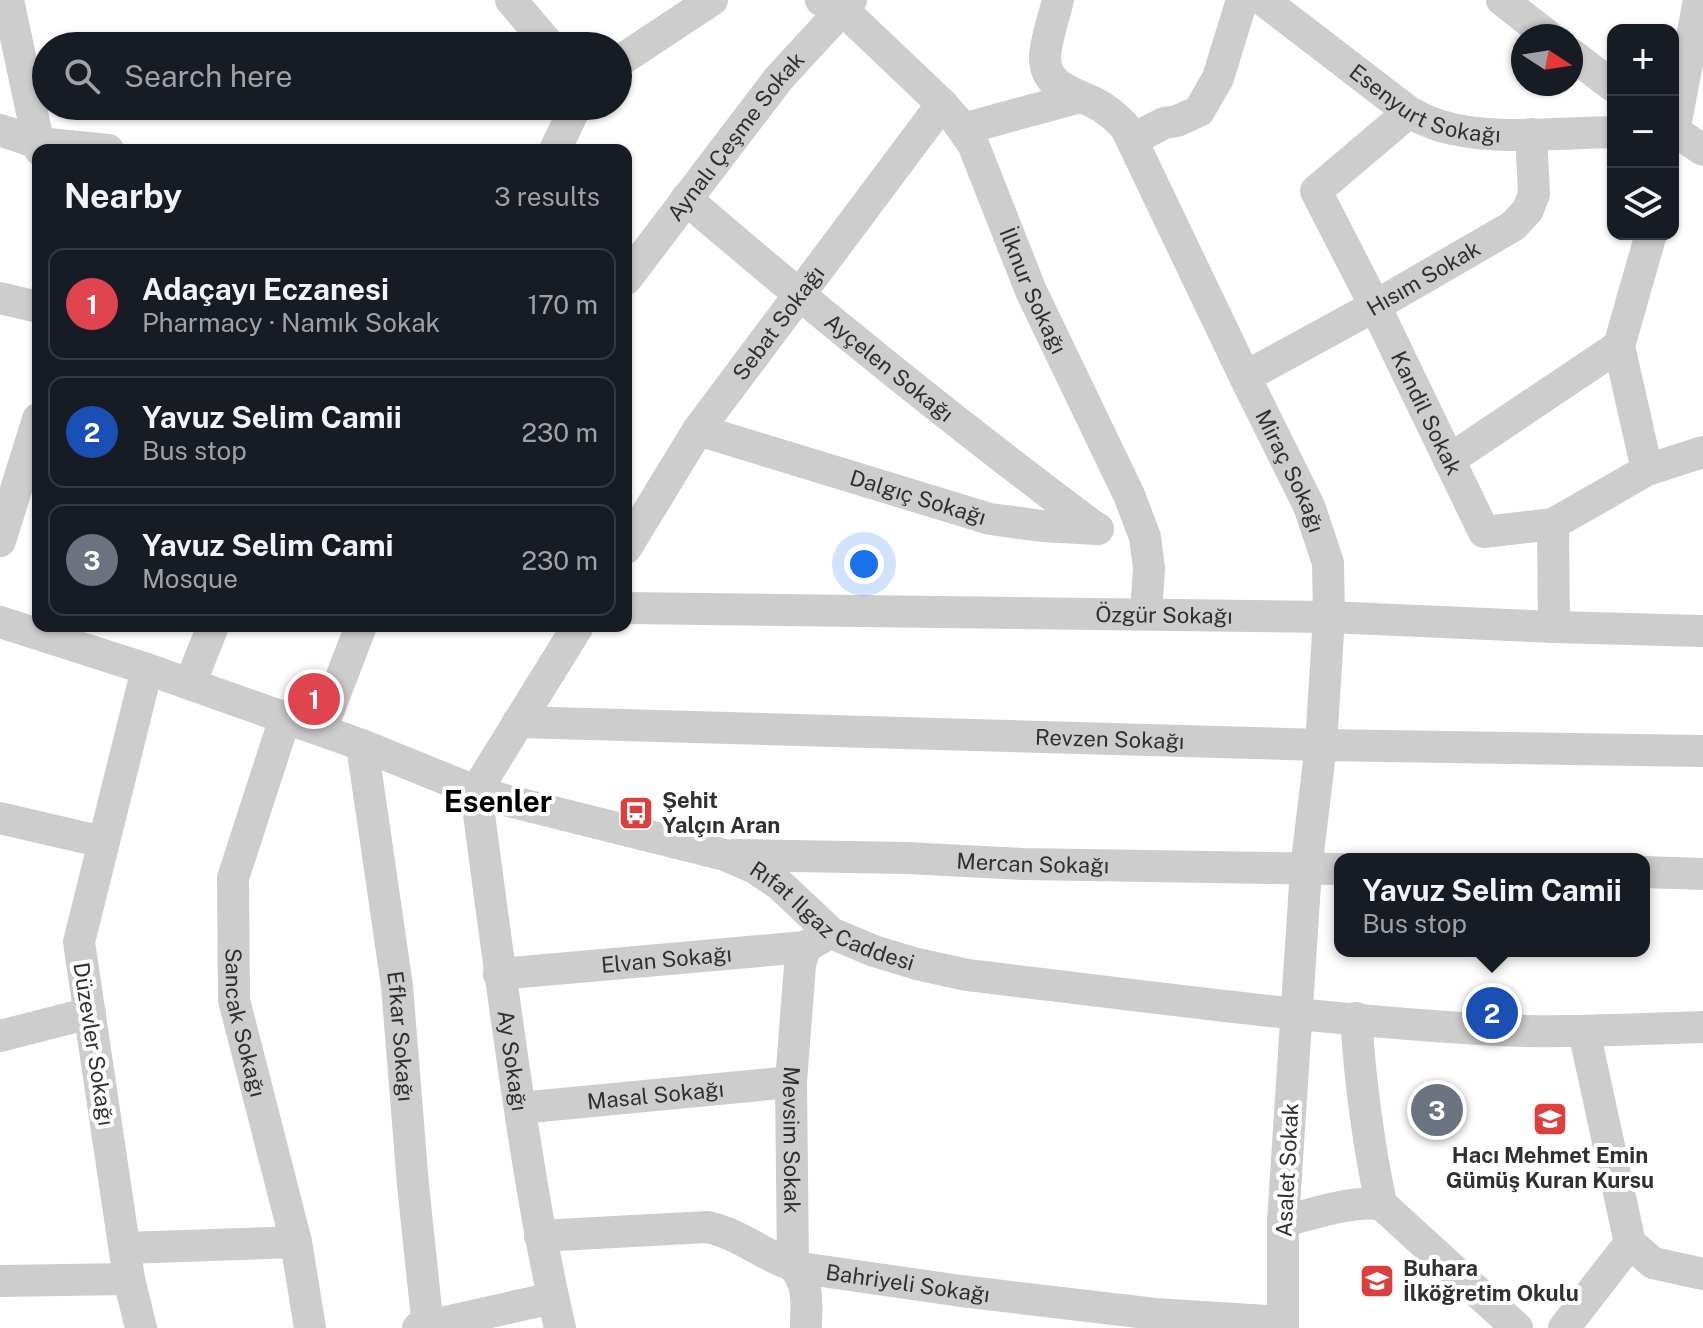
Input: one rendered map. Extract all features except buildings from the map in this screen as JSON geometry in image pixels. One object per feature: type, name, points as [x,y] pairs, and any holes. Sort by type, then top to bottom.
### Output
[{"type":"street","points":[[8,0],[32,113]]},
{"type":"street","points":[[511,0],[538,32]]},
{"type":"street","points":[[632,53],[712,0]]},
{"type":"street","name":"Miraç Sokağı","points":[[1058,0],[1045,57],[1049,71],[1055,83],[1100,105],[1126,128],[1309,506],[1328,563],[1329,617],[1321,745],[1306,869],[1296,1013]]},
{"type":"street","points":[[1132,140],[1164,123],[1199,111],[1218,78],[1242,0]]},
{"type":"street","name":"Esenyurt Sokağı","points":[[1263,0],[1409,112],[1432,124],[1495,135],[1607,132]]},
{"type":"street","points":[[1502,0],[1533,24]]},
{"type":"street","points":[[1699,0],[1679,131],[1703,150]]},
{"type":"street","name":"İlknur Sokağı","points":[[838,3],[942,104],[973,144],[1031,291],[1129,495],[1145,537],[1149,568],[1146,614]]},
{"type":"street","name":"Aynalı Çeşme Sokak","points":[[632,271],[838,3]]},
{"type":"street","points":[[1583,63],[1607,81]]},
{"type":"street","points":[[963,129],[1080,97]]},
{"type":"street","name":"Sebat Sokağı","points":[[632,538],[698,430],[942,104]]},
{"type":"street","name":"Kandil Sokak","points":[[1409,112],[1316,191],[1484,532],[1553,524],[1647,470],[1703,452]]},
{"type":"street","points":[[33,120],[39,144]]},
{"type":"street","points":[[558,144],[569,120]]},
{"type":"street","points":[[0,130],[34,144]]},
{"type":"street","name":"Hısım Sokak","points":[[1245,377],[1513,226],[1528,210],[1534,194],[1531,134]]},
{"type":"street","name":"Ayçelen Sokağı","points":[[686,199],[799,296],[1097,529]]},
{"type":"street","points":[[1647,470],[1619,346],[1649,240]]},
{"type":"street","points":[[0,298],[32,306]]},
{"type":"street","points":[[1449,460],[1619,346]]},
{"type":"street","points":[[0,541],[11,463],[32,429]]},
{"type":"street","name":"Dalgıç Sokağı","points":[[698,430],[990,519],[1097,529],[1145,537]]},
{"type":"street","points":[[1553,524],[1554,627]]},
{"type":"street","name":"Özgür Sokağı","points":[[632,608],[1329,617],[1703,631]]},
{"type":"street","name":"Rıfat Ilgaz Caddesi","points":[[0,622],[32,628]]},
{"type":"street","points":[[190,684],[211,632]]},
{"type":"street","points":[[321,730],[359,632]]},
{"type":"street","points":[[476,791],[574,632]]},
{"type":"street","name":"Rıfat Ilgaz Caddesi","points":[[70,635],[147,669],[362,745],[495,798],[725,855],[755,868],[780,885],[818,940],[874,951],[917,964],[967,975],[1296,1013],[1479,1029],[1584,1031],[1703,1027]]},
{"type":"street","name":"Düzevler Sokağı","points":[[141,1328],[127,1263],[79,942],[147,669]]},
{"type":"street","name":"Sancak Sokağı","points":[[285,718],[233,878],[234,1000],[296,1242],[310,1328]]},
{"type":"street","name":"Revzen Sokağı","points":[[518,722],[1321,745],[1703,751]]},
{"type":"street","name":"Efkar Sokağı","points":[[362,745],[397,986],[425,1327]]},
{"type":"street","name":"Ay Sokağı","points":[[476,791],[499,974],[540,1236],[556,1313]]},
{"type":"street","points":[[0,818],[103,842]]},
{"type":"street","name":"Mercan Sokağı","points":[[725,855],[1334,869]]},
{"type":"street","points":[[1650,872],[1703,874]]},
{"type":"street","name":"Elvan Sokağı","points":[[499,974],[818,940]]},
{"type":"street","name":"Mevsim Sokak","points":[[806,1328],[806,1286],[793,1266],[791,1082],[800,965],[818,940]]},
{"type":"street","points":[[0,1036],[90,1013]]},
{"type":"street","name":"Asalet Sokak","points":[[1283,1325],[1283,1221],[1296,1013]]},
{"type":"street","points":[[1356,1018],[1369,1148],[1381,1204],[1517,1328]]},
{"type":"street","points":[[1584,1031],[1630,1243],[1653,1263],[1703,1274]]},
{"type":"street","name":"Masal Sokağı","points":[[520,1108],[791,1082]]},
{"type":"street","points":[[1283,1221],[1344,1206],[1381,1204]]},
{"type":"street","name":"Bahriyeli Sokağı","points":[[540,1236],[707,1227],[738,1237],[793,1266],[1155,1321],[1283,1325]]},
{"type":"street","points":[[0,1281],[296,1242]]},
{"type":"street","points":[[1564,1328],[1630,1243]]},
{"type":"street","points":[[425,1327],[556,1313]]},
{"type":"place","name":"Adaçayı Eczanesi","points":[[314,699]]},
{"type":"place","name":"Şehit Yalçın Aran","points":[[636,813]]},
{"type":"place","name":"Yavuz Selim Camii","points":[[1492,1013]]},
{"type":"place","name":"Yavuz Selim Cami","points":[[1437,1110]]},
{"type":"place","name":"Hacı Mehmet Emin Gümüş Kuran Kursu","points":[[1550,1119]]},
{"type":"place","name":"Buhara İlköğretim Okulu","points":[[1377,1281]]},
{"type":"district","name":"Esenler","points":[[498,802]]}]
